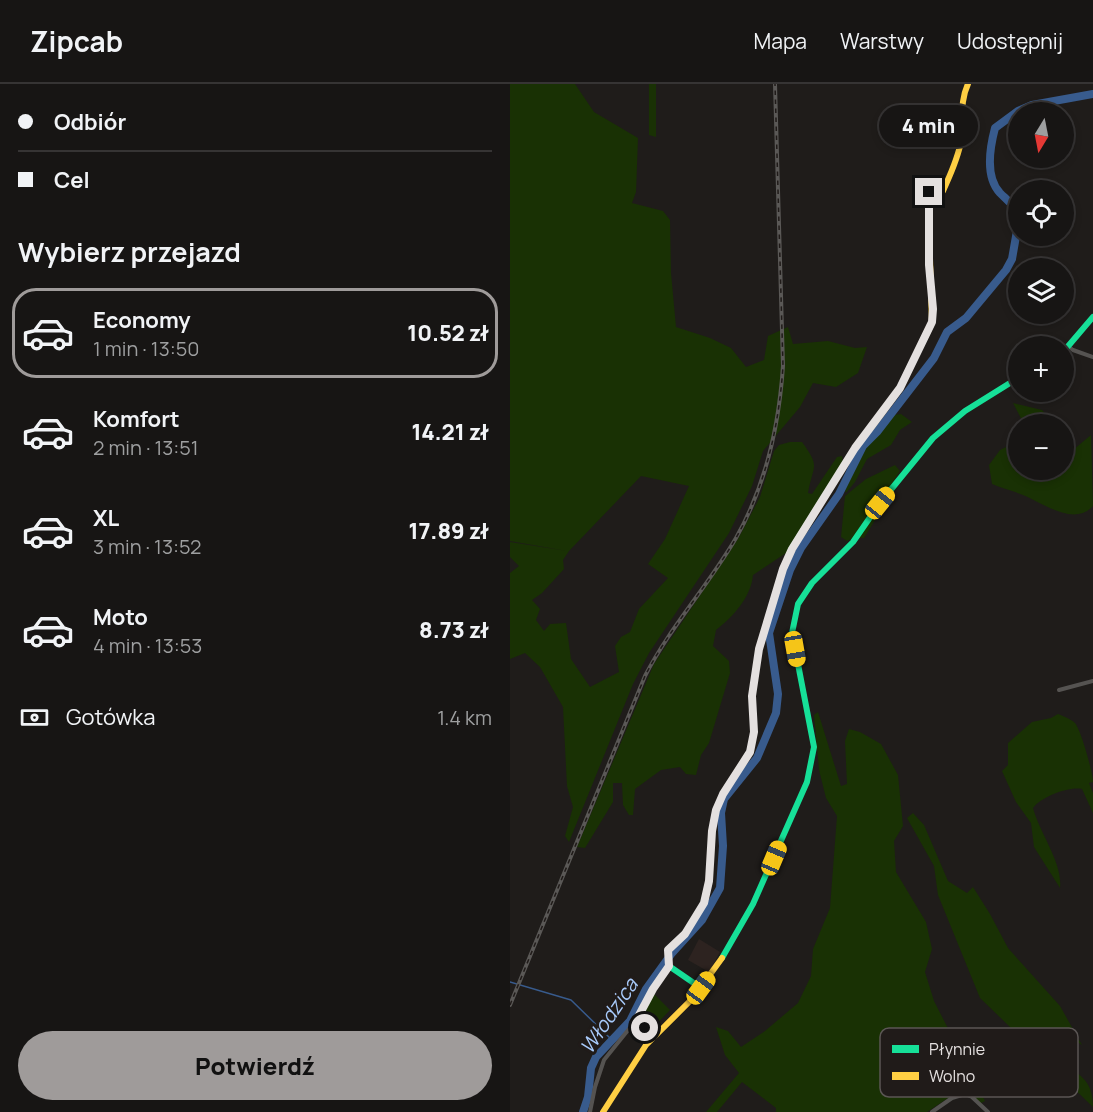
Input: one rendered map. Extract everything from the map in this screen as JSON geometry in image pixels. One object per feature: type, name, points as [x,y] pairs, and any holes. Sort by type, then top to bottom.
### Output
[{"type":"street","points":[[590,1112],[604,1060],[637,1019],[669,964],[667,952],[685,934],[704,903],[710,874],[712,831],[716,810],[723,794],[750,752],[754,732],[752,696],[759,649],[783,569],[792,549],[855,448],[900,388],[932,322],[928,194],[943,191],[950,175],[962,130],[960,101],[968,84]]},
{"type":"street","points":[[1074,340],[1093,317]]},
{"type":"street","points":[[1074,350],[1093,357]]},
{"type":"street","points":[[603,1112],[624,1076],[652,1038],[701,988],[742,926],[810,772],[813,736],[792,633],[798,604],[812,583],[853,542],[880,503],[933,438],[965,411],[1008,384]]},
{"type":"street","points":[[1059,690],[1093,681]]},
{"type":"street","points":[[669,964],[701,988]]},
{"type":"street","points":[[637,1019],[652,1038]]},
{"type":"street","points":[[932,1112],[955,1097]]},
{"type":"street","points":[[972,1097],[988,1112]]},
{"type":"shaded area","points":[[699,939],[720,952],[709,972],[688,960]]},
{"type":"green space","points":[[510,84],[575,84],[594,112],[638,138],[636,192],[632,203],[663,211],[670,220],[671,273],[676,327],[710,338],[731,348],[746,367],[764,360],[768,336],[788,327],[793,344],[828,341],[855,348],[867,347],[858,373],[836,387],[813,383],[800,407],[763,451],[752,486],[729,533],[649,653],[633,684],[569,842],[565,836],[573,807],[567,786],[563,707],[540,667],[525,653],[510,659],[510,573],[519,566],[510,557],[510,542],[567,551],[510,541]],"holes":[[[641,476],[689,486],[665,539],[648,564],[668,578],[639,609],[630,632],[621,637],[615,646],[619,672],[590,687],[571,659],[566,623],[550,624],[544,631],[536,620],[540,609],[532,600],[542,593],[564,569],[563,560],[569,551]]]},
{"type":"green space","points":[[649,84],[656,84],[656,137],[649,135]]},
{"type":"green space","points":[[1013,403],[1042,410],[1045,414],[1019,414]]},
{"type":"green space","points":[[901,414],[912,422],[900,430],[891,445],[867,459],[855,482],[846,493],[845,490],[866,439],[885,416]]},
{"type":"green space","points":[[1091,435],[1093,506],[1085,512],[1068,514],[992,484],[989,465],[1000,450],[1008,446],[1008,480],[1074,480],[1074,449]]},
{"type":"green space","points":[[802,442],[814,462],[808,493],[812,494],[837,457],[842,456],[843,462],[789,551],[753,575],[745,599],[729,619],[716,630],[713,646],[729,661],[730,673],[709,743],[701,755],[696,775],[686,774],[680,767],[661,770],[635,789],[633,815],[629,815],[623,805],[622,783],[613,783],[613,802],[585,848],[577,847],[654,664],[738,539],[760,497],[774,451],[779,445]]},
{"type":"green space","points":[[895,465],[900,471],[891,485],[888,499],[864,538],[853,538],[847,541],[841,537],[845,496],[866,479]]},
{"type":"green space","points":[[818,712],[841,786],[847,784],[845,741],[849,729],[860,732],[881,744],[898,775],[903,826],[894,841],[896,872],[926,922],[932,949],[925,972],[934,1001],[948,1028],[880,1028],[880,1097],[951,1097],[927,1112],[776,1112],[776,1108],[742,1082],[717,1112],[706,1112],[739,1073],[725,1055],[716,1027],[728,1031],[741,1047],[765,1031],[798,1003],[811,976],[813,949],[830,908],[837,816],[826,798],[819,770],[814,715]]},
{"type":"green space","points":[[1058,714],[1075,723],[1086,752],[1093,782],[1089,783],[1093,793],[1093,813],[1082,789],[1063,791],[1049,796],[1033,808],[1055,859],[1060,888],[1034,847],[1031,823],[1016,802],[1002,771],[1008,765],[1008,743],[1032,722]]},
{"type":"green space","points":[[913,813],[924,825],[948,881],[967,893],[973,887],[1008,948],[1060,1006],[1072,1028],[1011,1028],[980,998],[938,895],[934,866],[907,818]]},
{"type":"green space","points":[[653,993],[670,1010],[651,1030],[641,1019],[641,1015]]},
{"type":"green space","points":[[1078,1073],[1088,1084],[1093,1107],[1078,1093]]},
{"type":"green space","points":[[972,1097],[983,1097],[985,1101],[981,1103]]},
{"type":"waterway","name":"Włodzica","points":[[1008,201],[992,179],[990,153],[995,128],[1018,111],[1032,105],[1093,94]]},
{"type":"waterway","name":"Włodzica","points":[[583,1112],[588,1097],[591,1068],[596,1057],[630,1021],[646,989],[672,953],[702,920],[720,888],[723,846],[721,813],[724,799],[757,758],[776,713],[778,694],[769,633],[790,570],[801,548],[839,494],[863,446],[877,432],[934,358],[947,332],[966,318],[1006,270],[1012,259],[1014,246]]},
{"type":"waterway","points":[[510,982],[571,1000],[611,1039]]},
{"type":"railway","points":[[510,1005],[645,676],[736,538],[763,476],[774,433],[783,366],[775,84]]},
{"type":"traffic: fast","points":[[1074,339],[1093,317]]},
{"type":"traffic: fast","points":[[701,988],[669,966],[668,950],[685,934],[704,903],[709,881],[712,831],[716,810],[723,794],[750,751],[754,732],[752,696],[759,649],[783,569],[792,548],[855,448],[900,388],[925,337]]},
{"type":"traffic: fast","points":[[722,958],[753,904],[807,782],[814,747],[792,633],[798,604],[812,583],[853,542],[880,503],[933,438],[965,411],[1008,384]]},
{"type":"traffic: slow","points":[[925,337],[932,323],[928,194],[943,191],[956,161],[962,134],[965,91],[968,84]]},
{"type":"traffic: slow","points":[[603,1112],[646,1045],[693,998],[722,958]]},
{"type":"route","points":[[645,1028],[637,1019],[653,989],[669,966],[667,952],[685,934],[704,903],[708,889],[713,820],[716,810],[723,794],[750,752],[754,732],[752,696],[759,649],[783,569],[792,549],[855,448],[893,400],[932,322],[929,192]]}]
